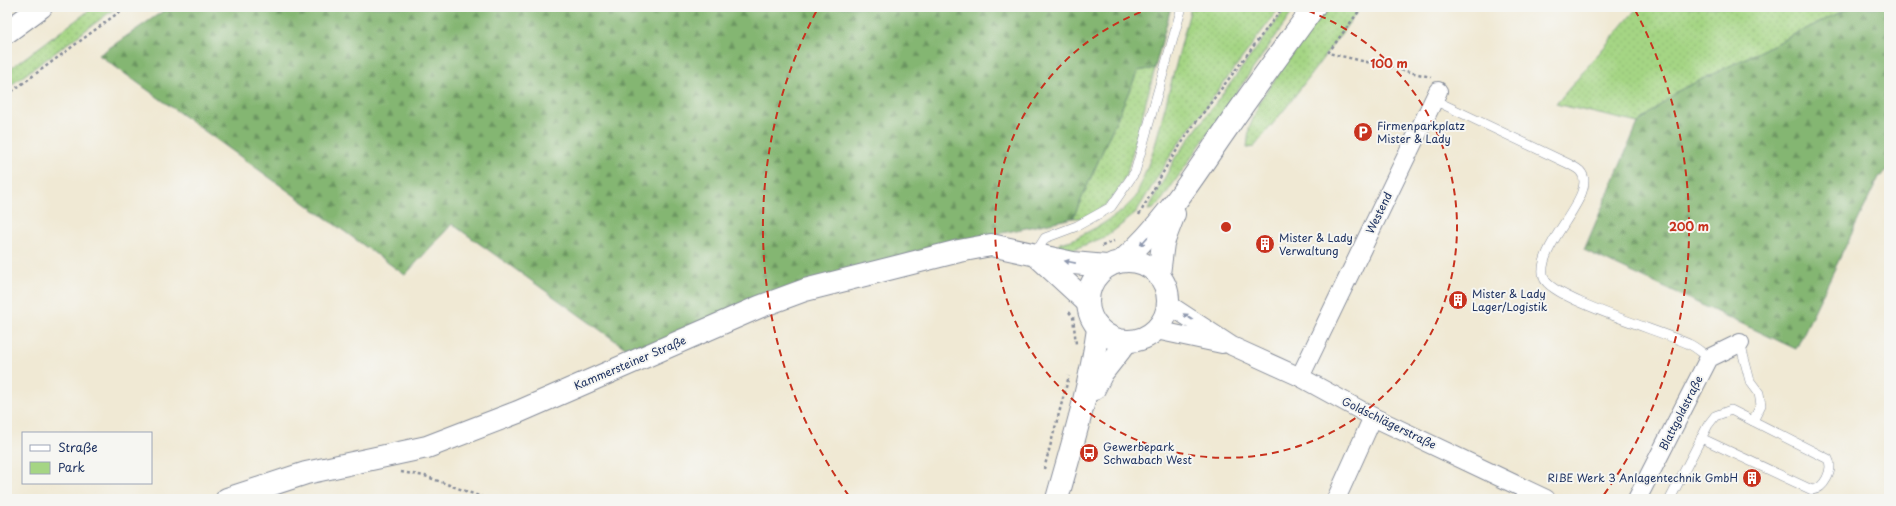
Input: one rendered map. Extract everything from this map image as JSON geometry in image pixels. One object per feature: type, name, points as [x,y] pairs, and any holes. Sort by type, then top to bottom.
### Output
[{"type":"main road","points":[[7,32],[41,7]]},
{"type":"main road","points":[[1115,263],[1136,261],[1149,266],[1159,274],[1164,283],[1168,304],[1166,313],[1156,330],[1148,336],[1127,341],[1116,340],[1106,335],[1098,328],[1088,311],[1088,291],[1092,281],[1098,273],[1115,263],[1141,244],[1178,200],[1227,128],[1314,7]]},
{"type":"main road","points":[[1159,274],[1163,243],[1178,200]]},
{"type":"main road","name":"Kammersteiner Straße","points":[[227,499],[306,473],[426,447],[518,412],[759,307],[805,290],[959,251],[992,245],[1073,263],[1115,263]]},
{"type":"main road","points":[[1035,254],[1087,302]]},
{"type":"main road","points":[[1057,499],[1082,412],[1093,364],[1098,328]]},
{"type":"main road","points":[[1082,412],[1102,373],[1127,341]]},
{"type":"street","name":"Westend","points":[[1300,377],[1436,96]]},
{"type":"street","name":"Goldschlägerstraße","points":[[1168,304],[1232,346],[1300,377],[1373,417],[1546,499]]},
{"type":"street","name":"Goldschlägerstraße","points":[[1156,330],[1232,346]]},
{"type":"street","points":[[1709,358],[1740,343]]},
{"type":"street","name":"Blattgoldstraße","points":[[1637,499],[1709,358]]},
{"type":"street","points":[[1336,499],[1373,417]]},
{"type":"lane","points":[[1035,254],[1045,238],[1077,226],[1111,207],[1135,172],[1182,7]]},
{"type":"lane","points":[[1436,96],[1580,171],[1584,180],[1583,192],[1553,241],[1543,268],[1544,279],[1551,287],[1560,294],[1690,344],[1709,358]]},
{"type":"lane","points":[[1740,343],[1750,381],[1759,393],[1761,405],[1753,421]]},
{"type":"lane","points":[[1670,499],[1701,438],[1715,416],[1724,411],[1730,410],[1753,421],[1828,460],[1831,465],[1823,483],[1816,490],[1812,490],[1701,438]]},
{"type":"path","points":[[7,95],[126,7]]},
{"type":"path","points":[[1362,7],[1328,53],[1444,80],[1436,96]]},
{"type":"path","points":[[376,459],[382,469],[425,476],[488,499]]},
{"type":"green space","points":[[94,7],[117,7],[7,88],[7,71]]},
{"type":"green space","points":[[169,7],[1171,7],[1155,68],[1138,71],[1073,218],[917,251],[631,352],[452,224],[405,275],[99,55]]},
{"type":"green space","points":[[1191,7],[1280,7],[1174,150],[1135,214],[1107,236],[1067,252],[1057,249],[1060,243],[1072,240],[1101,225],[1122,211],[1136,197],[1154,149]]},
{"type":"green space","points":[[1287,7],[1296,7],[1159,204],[1153,209],[1148,210],[1175,158]]},
{"type":"green space","points":[[1326,7],[1361,7],[1288,105],[1254,147],[1247,148],[1249,129],[1261,99]]},
{"type":"green space","points":[[1638,7],[1851,7],[1678,91],[1638,123],[1556,104]]},
{"type":"green space","points":[[1851,7],[1889,7],[1889,169],[1879,177],[1796,349],[1584,250],[1638,123],[1678,91]]},
{"type":"green space","points":[[1155,68],[1127,173],[1117,192],[1106,205],[1085,218],[1073,218],[1138,71]]},
{"type":"place","name":"Firmenparkplatz Mister & Lady","points":[[1363,132]]},
{"type":"place","name":"Mister & Lady Verwaltung","points":[[1265,244]]},
{"type":"place","name":"Mister & Lady Lager/Logistik","points":[[1458,300]]},
{"type":"place","name":"Gewerbepark Schwabach West","points":[[1089,453]]},
{"type":"place","name":"RIBE Werk 3 Anlagentechnik GmbH","points":[[1752,478]]}]
